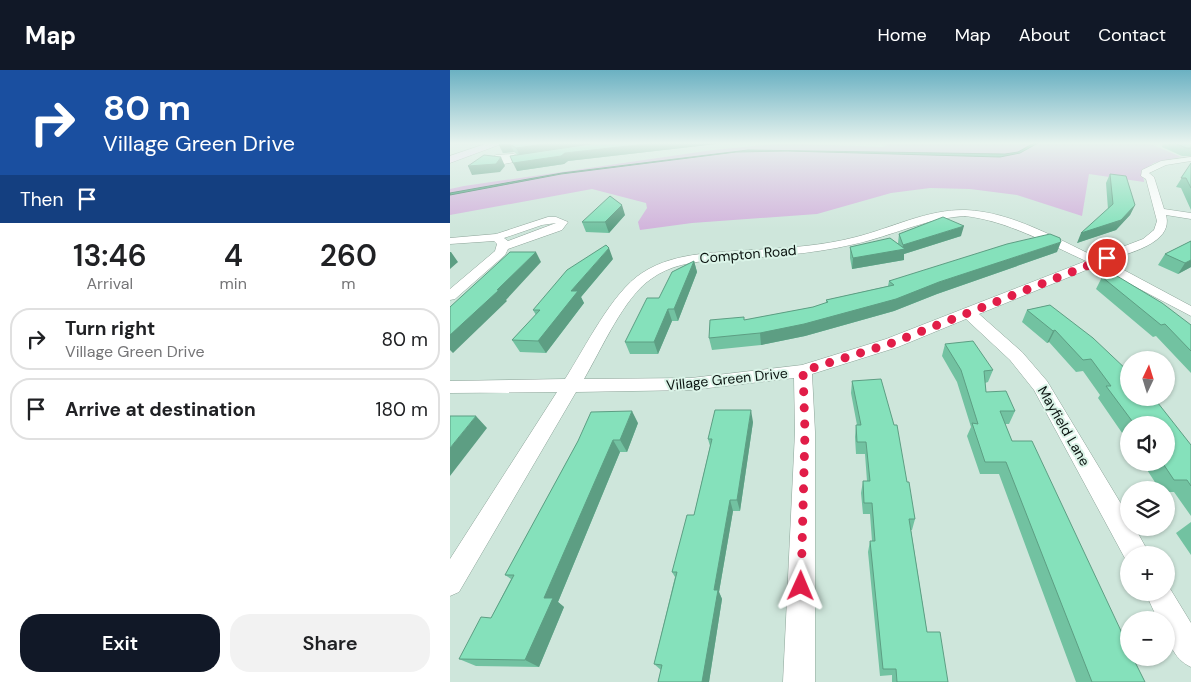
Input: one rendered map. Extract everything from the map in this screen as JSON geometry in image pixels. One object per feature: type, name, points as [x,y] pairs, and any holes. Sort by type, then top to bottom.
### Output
[{"type":"street","name":"Village Green Drive","points":[[450,387],[691,384],[803,371],[885,345],[969,313],[1098,262],[1157,235],[1162,228],[1151,174],[1154,172]]},
{"type":"street","points":[[1160,211],[1191,216]]},
{"type":"street","name":"Compton Road","points":[[450,583],[627,293],[640,279],[667,265],[706,257],[805,249],[841,244],[872,236],[932,215],[958,212],[1003,220],[1098,262],[1157,292],[1191,312]]},
{"type":"street","points":[[450,240],[469,237],[499,242],[502,252],[450,296]]},
{"type":"street","name":"Mayfield Lane","points":[[969,313],[1016,356],[1041,386],[1132,546]]},
{"type":"street","points":[[799,682],[805,432],[803,371]]},
{"type":"street","points":[[1163,601],[1191,652]]},
{"type":"shaded area","points":[[564,172],[1144,172],[1144,182],[1089,174],[1082,216],[1017,195],[970,189],[930,188],[891,193],[817,214],[692,223],[640,230],[638,222],[647,208],[646,203],[592,189],[450,215],[450,189]]},
{"type":"shaded area","points":[[580,172],[450,195],[450,193],[562,173]]},
{"type":"building","points":[[1185,172],[1191,172],[1191,188],[1186,178],[1181,178]]},
{"type":"building","points":[[1110,174],[1126,176],[1135,205],[1121,220],[1081,233],[1113,204]]},
{"type":"building","points":[[610,196],[622,205],[605,222],[582,222]]},
{"type":"building","points":[[943,217],[964,226],[903,245],[899,234]]},
{"type":"building","points":[[1050,234],[1060,238],[1061,242],[939,282],[896,299],[804,324],[760,333],[709,338],[710,320],[744,317],[744,320],[813,307],[828,302],[826,300],[894,285],[889,281],[1007,244]]},
{"type":"building","points":[[890,238],[905,249],[853,258],[850,247]]},
{"type":"building","points":[[1191,241],[1191,260],[1185,263],[1165,254]]},
{"type":"building","points":[[606,245],[609,248],[571,291],[578,291],[538,341],[512,340],[540,310],[533,310],[567,270]]},
{"type":"building","points":[[510,252],[536,252],[497,290],[499,290],[450,335],[450,307]]},
{"type":"building","points":[[694,261],[674,309],[668,309],[654,342],[625,342],[647,298],[659,298],[672,272]]},
{"type":"building","points":[[1107,270],[1162,303],[1191,325],[1191,351],[1165,324],[1161,325],[1102,277]]},
{"type":"building","points":[[1050,305],[1093,338],[1120,364],[1120,405],[1106,386],[1111,386],[1091,359],[1083,360],[1055,330],[1053,331],[1027,310]]},
{"type":"building","points":[[973,341],[993,370],[984,371],[986,392],[1006,391],[1015,411],[1000,411],[1012,441],[1032,441],[1120,629],[1120,666],[1137,666],[1145,682],[1092,682],[1006,462],[985,462],[972,423],[978,424],[961,370],[945,344]]},
{"type":"building","points":[[881,379],[894,425],[897,425],[907,482],[909,482],[915,519],[909,519],[927,632],[940,632],[948,682],[897,682],[896,669],[883,669],[870,541],[875,541],[872,503],[864,503],[863,481],[870,481],[866,442],[857,442],[856,425],[861,425],[852,381]]},
{"type":"building","points":[[1121,406],[1160,406],[1168,416],[1128,416]]},
{"type":"building","points":[[715,410],[751,410],[737,500],[730,500],[714,590],[718,590],[702,682],[658,682],[662,665],[654,664],[677,572],[672,572],[687,515],[694,515],[712,439],[708,439]]},
{"type":"building","points":[[632,411],[620,440],[613,440],[544,598],[553,598],[525,660],[459,659],[481,617],[491,618],[514,575],[505,575],[578,441],[591,412]]},
{"type":"building","points":[[450,416],[476,416],[450,448]]},
{"type":"building","points":[[1175,425],[1191,445],[1191,486],[1187,480],[1174,480],[1168,471],[1175,471]]},
{"type":"route","points":[[801,586],[805,432],[803,371],[892,343],[1107,258]]}]
